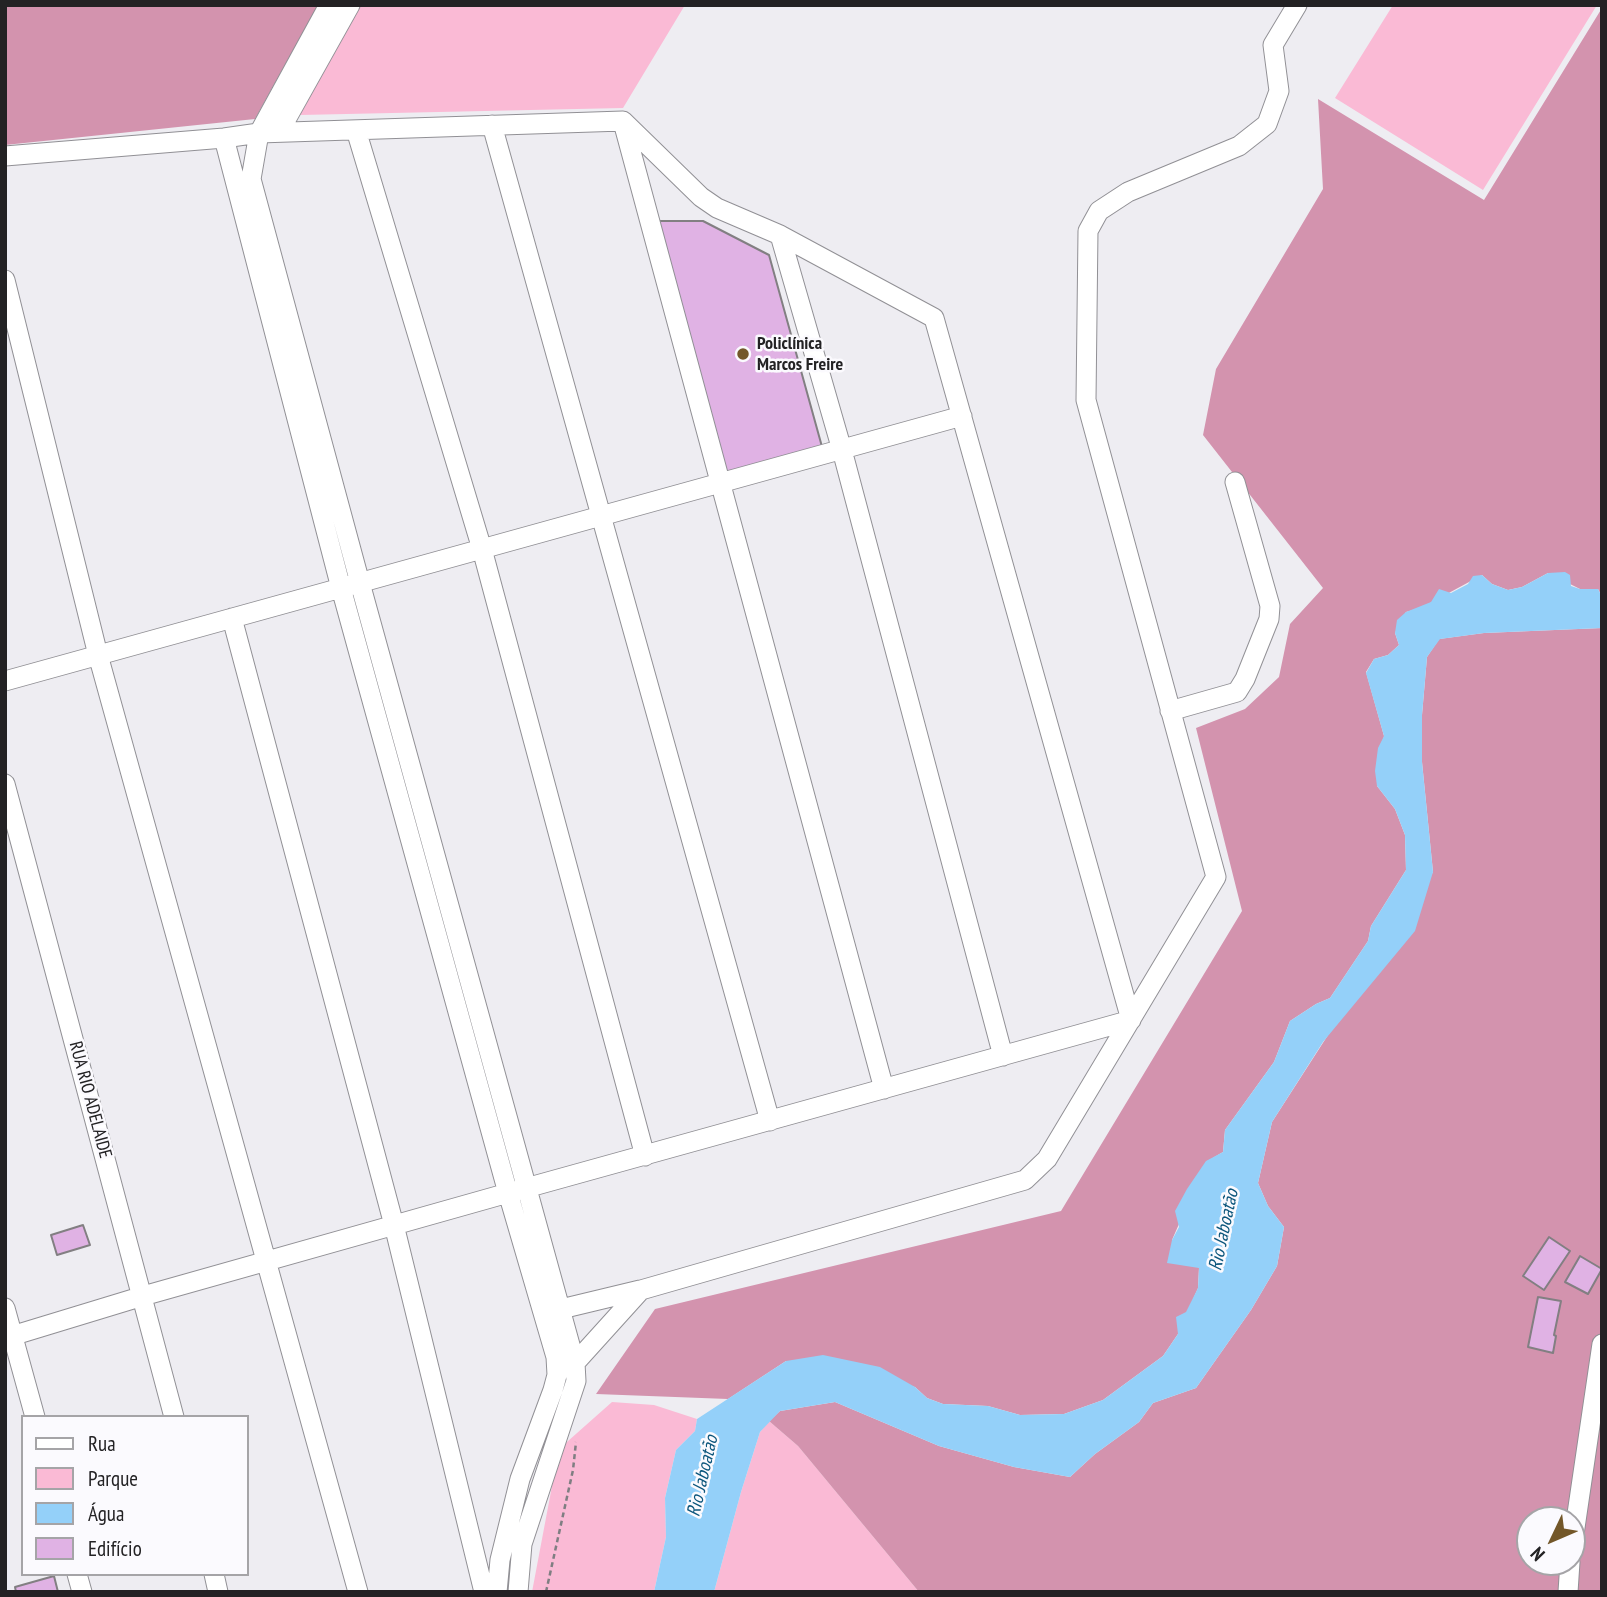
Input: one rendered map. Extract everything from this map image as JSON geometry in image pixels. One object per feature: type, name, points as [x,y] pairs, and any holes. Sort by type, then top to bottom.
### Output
[{"type":"street","points":[[330,5],[258,133],[251,179],[350,586],[508,1193],[556,1357],[557,1375],[553,1391],[520,1479],[500,1560],[497,1592]]},
{"type":"street","points":[[279,132],[350,5]]},
{"type":"street","points":[[561,1309],[641,1290],[1025,1180],[1047,1159],[1216,877],[1086,400],[1088,231],[1099,211],[1128,192],[1239,146],[1267,124],[1279,91],[1273,45],[1297,5]]},
{"type":"street","points":[[5,156],[258,133],[623,121],[701,197],[717,208],[780,235],[934,318],[1131,1020]]},
{"type":"street","points":[[623,121],[884,1089]]},
{"type":"street","points":[[492,125],[770,1121]]},
{"type":"street","points":[[356,130],[482,549],[645,1156]]},
{"type":"street","points":[[224,138],[350,586],[529,1188],[575,1363],[576,1381],[522,1544],[518,1592]]},
{"type":"street","points":[[780,235],[842,450],[1003,1056]]},
{"type":"street","points":[[5,280],[98,655],[358,1592]]},
{"type":"street","points":[[5,681],[962,416]]},
{"type":"street","points":[[1170,712],[1237,692],[1245,679],[1269,619],[1270,606],[1235,482]]},
{"type":"street","points":[[232,618],[394,1225],[484,1592]]},
{"type":"street","name":"RUA RIO ADELAIDE","points":[[5,784],[173,1415]]},
{"type":"street","points":[[9,1337],[394,1225],[1131,1020]]},
{"type":"street","points":[[575,1363],[641,1290]]},
{"type":"street","points":[[5,1308],[9,1337],[34,1415]]},
{"type":"street","points":[[1578,1506],[1602,1344]]},
{"type":"path","points":[[546,1592],[573,1471],[577,1433]]},
{"type":"green space","points":[[360,5],[685,5],[623,108],[300,115]]},
{"type":"green space","points":[[1393,5],[1597,5],[1483,190],[1335,98]]},
{"type":"green space","points":[[612,1402],[654,1405],[697,1419],[695,1431],[676,1450],[665,1498],[666,1537],[654,1592],[532,1592],[559,1449]]},
{"type":"green space","points":[[769,1421],[798,1446],[919,1592],[714,1592],[760,1432]]},
{"type":"shaded area","points":[[5,5],[318,5],[255,119],[5,145]]},
{"type":"shaded area","points":[[1602,8],[1602,597],[1598,589],[1580,589],[1548,573],[1522,587],[1508,590],[1492,584],[1482,575],[1421,608],[1406,612],[1395,633],[1399,645],[1388,655],[1374,659],[1366,672],[1384,736],[1377,786],[1395,809],[1405,835],[1406,870],[1371,926],[1368,941],[1330,998],[1290,1021],[1274,1062],[1225,1130],[1223,1152],[1206,1162],[1172,1240],[1199,1268],[1198,1288],[1178,1334],[1163,1356],[1103,1400],[1064,1414],[1020,1415],[988,1406],[943,1404],[927,1398],[915,1387],[786,1361],[728,1399],[596,1394],[655,1309],[1061,1211],[1242,911],[1196,728],[1245,709],[1279,677],[1290,624],[1323,588],[1203,435],[1216,369],[1323,189],[1318,99],[1484,200]]},
{"type":"shaded area","points":[[1602,628],[1602,1592],[919,1592],[798,1446],[769,1421],[780,1411],[835,1402],[939,1446],[1014,1467],[1070,1477],[1095,1454],[1139,1422],[1153,1403],[1196,1388],[1251,1310],[1277,1266],[1284,1227],[1268,1206],[1258,1183],[1272,1122],[1433,872],[1422,762],[1422,715],[1427,657],[1439,639],[1484,633]]},
{"type":"water","name":"Rio Jaboatão","points":[[1565,572],[1570,575],[1571,586],[1598,589],[1602,597],[1602,628],[1484,633],[1440,639],[1427,657],[1422,715],[1422,762],[1433,872],[1415,931],[1323,1042],[1272,1122],[1258,1183],[1268,1206],[1284,1227],[1277,1266],[1251,1310],[1196,1388],[1153,1403],[1139,1422],[1095,1454],[1070,1477],[1014,1467],[939,1446],[835,1402],[780,1411],[760,1432],[714,1592],[654,1592],[666,1537],[665,1498],[676,1450],[695,1431],[697,1419],[786,1361],[823,1355],[880,1367],[915,1387],[927,1398],[943,1404],[988,1406],[1020,1415],[1064,1414],[1103,1400],[1163,1356],[1178,1334],[1176,1317],[1186,1312],[1198,1288],[1199,1268],[1167,1263],[1172,1240],[1179,1227],[1175,1211],[1206,1161],[1223,1152],[1225,1130],[1274,1062],[1290,1021],[1330,998],[1368,941],[1371,926],[1406,870],[1405,835],[1395,809],[1377,786],[1375,771],[1378,748],[1384,736],[1366,673],[1374,659],[1388,655],[1399,645],[1395,633],[1397,620],[1406,612],[1431,602],[1439,589],[1451,593],[1468,584],[1473,576],[1482,575],[1492,584],[1508,590],[1522,587],[1548,573]]},
{"type":"building","name":"Policlínica Marcos Freire","points":[[653,221],[703,221],[769,255],[824,454],[724,481]]},
{"type":"building","points":[[83,1225],[90,1245],[57,1255],[51,1235]]},
{"type":"building","points":[[1549,1237],[1570,1251],[1544,1290],[1523,1276]]},
{"type":"building","points":[[1580,1256],[1602,1269],[1588,1294],[1565,1282]]},
{"type":"building","points":[[1538,1297],[1561,1301],[1553,1353],[1528,1347]]},
{"type":"building","points":[[54,1576],[58,1592],[16,1592],[15,1587]]},
{"type":"place","name":"Policlínica Marcos Freire","points":[[743,354]]}]
